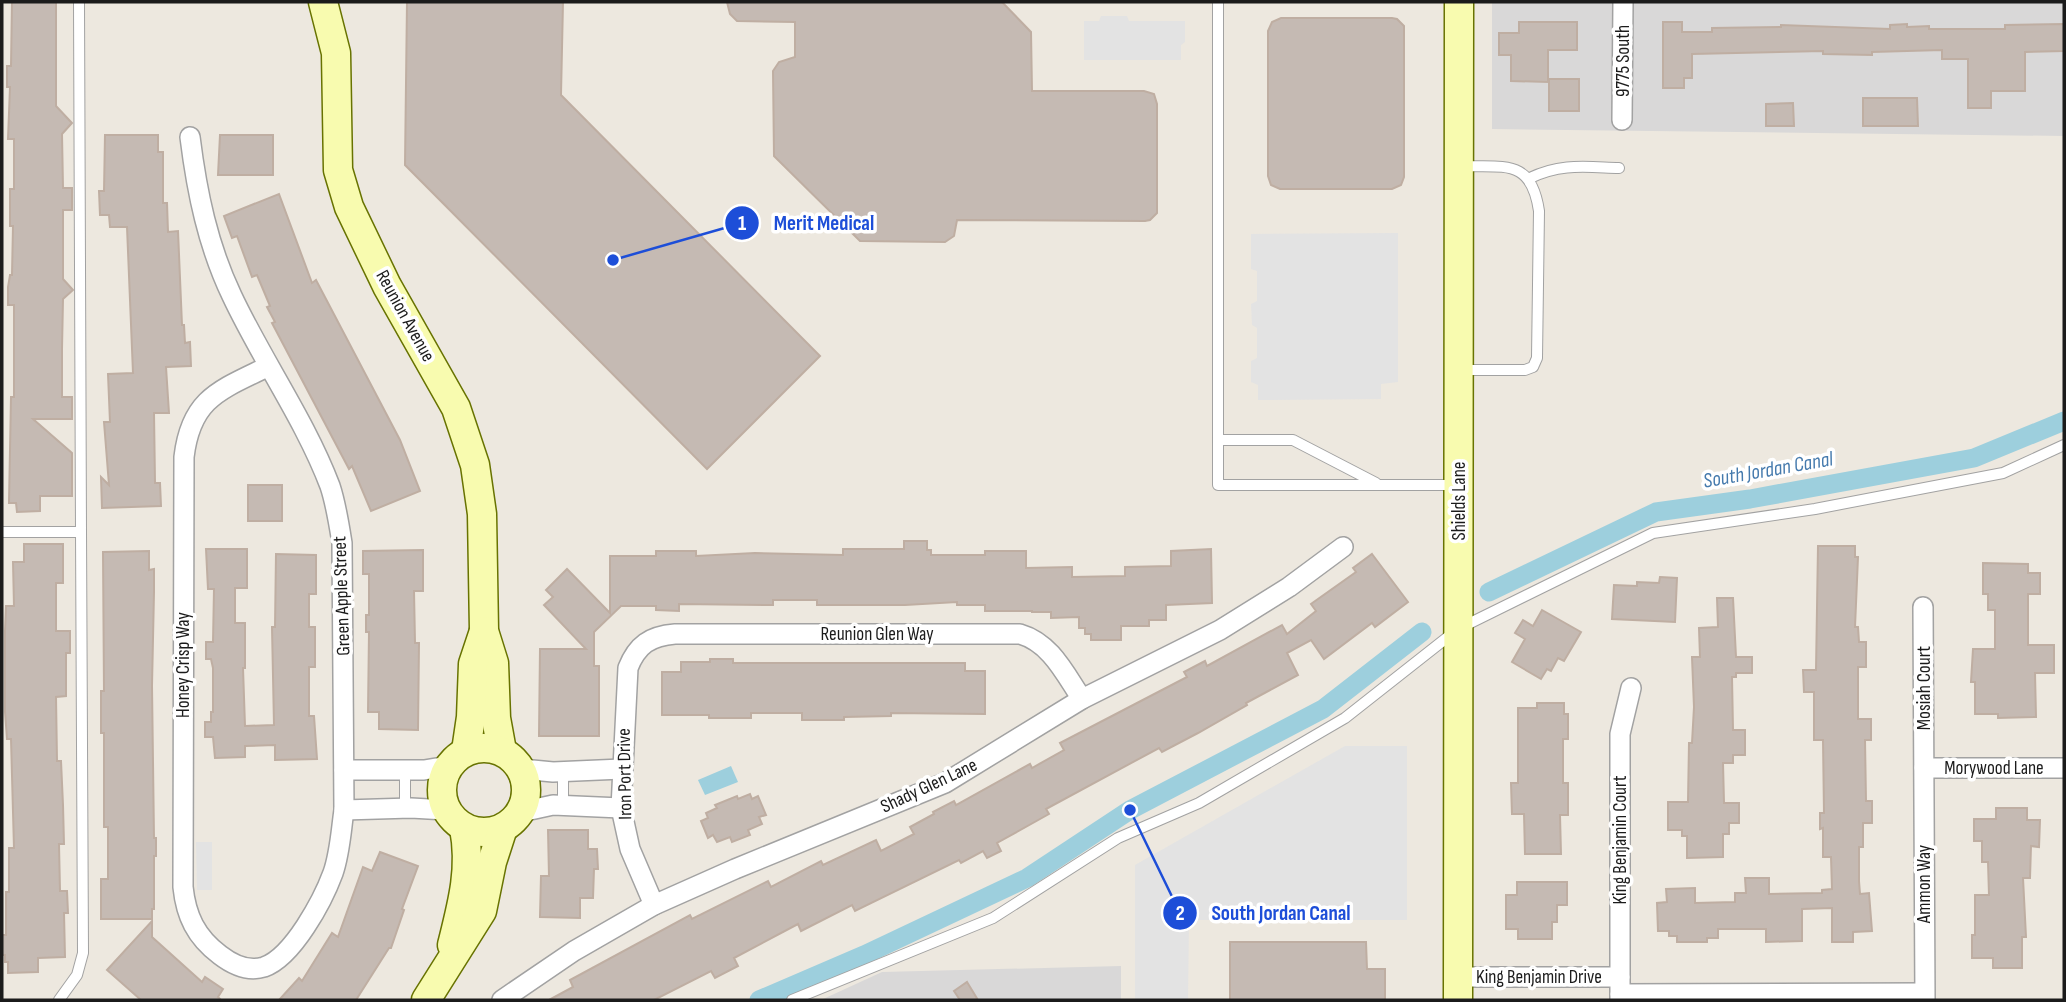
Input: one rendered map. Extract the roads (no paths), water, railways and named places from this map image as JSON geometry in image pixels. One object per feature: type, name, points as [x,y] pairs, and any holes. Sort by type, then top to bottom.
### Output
[{"type":"street","name":"Reunion Avenue","points":[[324,2],[336,53],[338,170],[345,195],[387,286],[456,408],[475,465],[482,514],[484,631],[494,663],[496,718],[512,760]]},
{"type":"street","name":"Shields Lane","points":[[1458,988],[1459,2]]},
{"type":"street","name":"9775 South","points":[[1622,120],[1623,2]]},
{"type":"street","name":"Green Apple Street","points":[[190,137],[204,219],[217,262],[248,330],[320,462],[338,515],[344,573],[344,810],[340,841],[333,872],[307,925],[292,945],[273,963],[256,969]]},
{"type":"street","name":"Honey Crisp Way","points":[[256,969],[234,965],[202,939],[191,924],[185,906],[184,457],[186,435],[195,415],[209,398],[269,366]]},
{"type":"street","name":"Shady Glen Lane","points":[[502,1000],[574,951],[654,905],[945,783],[1082,699],[1220,630],[1289,587],[1343,547]]},
{"type":"street","name":"Mosiah Court","points":[[1923,607],[1924,768]]},
{"type":"street","name":"Reunion Avenue","points":[[457,758],[471,718],[473,664],[484,631]]},
{"type":"street","name":"Reunion Glen Way","points":[[642,643],[675,634],[1020,634],[1044,645],[1082,699]]},
{"type":"street","name":"Iron Port Drive","points":[[642,643],[633,654],[628,667],[621,808],[631,849],[654,905]]},
{"type":"street","name":"King Benjamin Court","points":[[1620,990],[1619,734],[1631,688]]},
{"type":"street","points":[[344,770],[405,770],[457,758],[478,747],[490,747],[512,760],[563,772],[622,769]]},
{"type":"street","points":[[446,971],[467,883],[468,860],[455,819],[442,795],[442,780],[457,758]]},
{"type":"street","points":[[426,1000],[482,911],[492,862],[526,798],[526,783],[512,760]]},
{"type":"street","name":"Morywood Lane","points":[[1924,768],[2064,768]]},
{"type":"street","name":"Ammon Way","points":[[1924,768],[1924,997]]},
{"type":"street","points":[[344,810],[405,808],[455,819],[477,832],[490,832],[541,807],[621,808]]},
{"type":"street","name":"King Benjamin Drive","points":[[1458,988],[1924,997]]},
{"type":"lane","points":[[59,1000],[77,975],[83,953],[79,2]]},
{"type":"lane","points":[[1218,2],[1218,485],[1459,485]]},
{"type":"lane","points":[[1459,166],[1514,168],[1530,178],[1536,191],[1539,211],[1537,358],[1533,367],[1524,370],[1459,370]]},
{"type":"lane","points":[[1530,178],[1549,169],[1619,168]]},
{"type":"lane","points":[[1218,440],[1293,440],[1380,485]]},
{"type":"lane","points":[[792,1000],[993,918],[1118,838],[1199,803],[1345,718],[1458,629],[1653,533],[1815,509],[2003,473],[2064,446]]},
{"type":"lane","points":[[2,532],[81,532]]},
{"type":"lane","points":[[405,770],[405,808]]},
{"type":"lane","points":[[563,772],[563,806]]},
{"type":"water","points":[[731,766],[738,782],[705,795],[698,780]]},
{"type":"waterway","name":"South Jordan Canal","points":[[1489,592],[1656,512],[1750,499],[1974,458],[2064,421]]},
{"type":"waterway","name":"South Jordan Canal","points":[[759,1000],[864,955],[1027,878],[1130,810],[1323,709],[1422,632]]},
{"type":"place","name":"Merit Medical","points":[[613,260]]},
{"type":"place","name":"South Jordan Canal","points":[[1130,810]]}]
